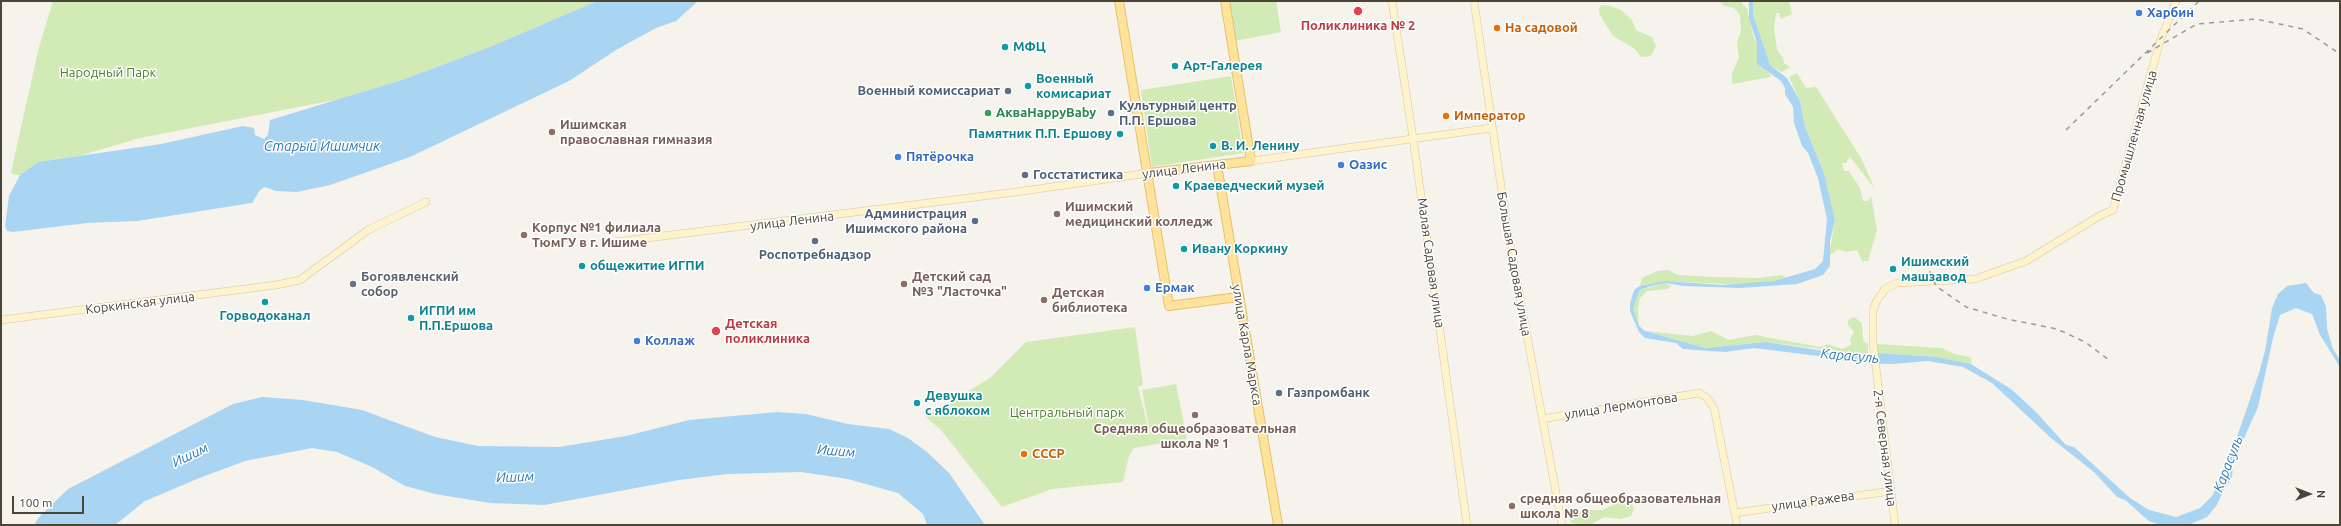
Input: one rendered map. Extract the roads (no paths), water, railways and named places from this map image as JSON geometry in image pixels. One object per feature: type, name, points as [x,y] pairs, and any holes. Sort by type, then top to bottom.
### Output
[{"type":"main road","points":[[1119,1],[1149,173],[1169,306],[1238,297]]},
{"type":"main road","points":[[1225,1],[1250,161]]},
{"type":"main road","name":"улица Ленина","points":[[1149,173],[1250,161]]},
{"type":"main road","name":"улица Карла Маркса","points":[[1217,164],[1238,297],[1278,525]]},
{"type":"street","name":"Малая Садовая улица","points":[[1392,1],[1468,525]]},
{"type":"street","name":"Большая Садовая улица","points":[[1474,1],[1492,128],[1542,419],[1562,525]]},
{"type":"street","name":"Промышленная улица","points":[[1875,370],[1873,311],[1876,302],[1885,289],[1897,283],[1975,279],[2026,261],[2101,215],[2114,210],[2158,47],[2176,1]]},
{"type":"street","name":"улица Ленина","points":[[1250,161],[1492,128]]},
{"type":"street","name":"улица Ленина","points":[[615,242],[1009,193],[1149,173]]},
{"type":"street","name":"Коркинская улица","points":[[1,320],[279,285],[300,280],[368,230],[426,202]]},
{"type":"street","name":"2-я Северная улица","points":[[1875,370],[1895,525]]},
{"type":"street","name":"улица Лермонтова","points":[[1542,419],[1699,393],[1706,396],[1714,408],[1735,513]]},
{"type":"street","name":"улица Ражева","points":[[1735,513],[1891,491]]},
{"type":"street","points":[[1735,513],[1737,525]]},
{"type":"water","name":"Старый Ишимчик","points":[[597,1],[698,1],[676,21],[656,28],[616,50],[569,81],[410,157],[330,185],[297,192],[276,191],[265,187],[260,190],[252,203],[137,221],[87,223],[13,232],[7,231],[5,226],[9,196],[20,175],[38,162],[161,144],[243,126],[254,128],[255,135],[264,139],[268,135],[270,120],[402,80],[490,47]]},
{"type":"water","name":"Карасуль","points":[[1749,1],[1753,1],[1753,15],[1770,65],[1787,78],[1800,101],[1805,127],[1824,173],[1835,220],[1830,241],[1830,266],[1823,275],[1797,284],[1740,288],[1684,286],[1666,283],[1651,286],[1640,290],[1633,308],[1639,326],[1645,331],[1705,348],[1766,342],[1844,354],[1868,355],[1878,353],[1937,357],[1971,364],[2011,389],[2035,411],[2066,445],[2074,447],[2130,498],[2149,510],[2176,517],[2200,508],[2212,496],[2226,469],[2259,373],[2265,351],[2272,308],[2278,294],[2287,286],[2306,283],[2314,293],[2321,295],[2326,307],[2327,329],[2333,349],[2340,360],[2340,367],[2320,335],[2312,314],[2296,308],[2280,315],[2273,338],[2258,407],[2240,447],[2238,457],[2233,463],[2232,478],[2224,489],[2217,505],[2207,517],[2188,525],[2160,525],[2149,521],[2125,500],[2117,497],[2095,473],[2051,438],[1992,383],[1963,367],[1928,361],[1893,364],[1856,363],[1826,357],[1754,348],[1725,352],[1683,349],[1676,343],[1645,338],[1639,332],[1630,311],[1630,304],[1634,290],[1640,286],[1665,281],[1722,285],[1774,281],[1815,269],[1823,261],[1827,219],[1818,178],[1808,153],[1802,146],[1794,123],[1793,107],[1785,94],[1785,88],[1781,81],[1757,64],[1757,43],[1749,19]]},
{"type":"water","name":"Ишим","points":[[262,397],[303,400],[362,410],[435,437],[478,446],[559,447],[626,436],[689,420],[777,412],[806,414],[848,424],[889,429],[908,438],[927,452],[949,473],[985,525],[927,525],[923,514],[898,493],[848,479],[801,472],[727,474],[679,480],[544,505],[490,503],[435,494],[405,486],[372,467],[337,452],[312,448],[245,461],[197,479],[145,501],[115,525],[34,525],[39,517],[68,489],[233,404]]},
{"type":"railway","points":[[2066,130],[2199,1]]},
{"type":"railway","points":[[2147,53],[2197,24],[2256,19],[2303,29],[2340,54]]},
{"type":"railway","points":[[1926,262],[1936,286],[1966,307],[2007,319],[2057,329],[2085,342],[2109,360]]},
{"type":"place","name":"Поликлиника № 2","points":[[1358,11]]},
{"type":"place","name":"Харбин","points":[[2139,13]]},
{"type":"place","name":"На садовой","points":[[1497,28]]},
{"type":"place","name":"МФЦ","points":[[1005,47]]},
{"type":"place","name":"Арт-Галерея","points":[[1175,66]]},
{"type":"place","name":"Военный комисариат","points":[[1028,86]]},
{"type":"place","name":"Военный комиссариат","points":[[1008,91]]},
{"type":"place","name":"АкваHappyBaby","points":[[988,113]]},
{"type":"place","name":"Культурный центр П.П. Ершова","points":[[1111,113]]},
{"type":"place","name":"Император","points":[[1446,116]]},
{"type":"place","name":"Ишимская православная гимназия","points":[[552,132]]},
{"type":"place","name":"Памятник П.П. Ершову","points":[[1120,134]]},
{"type":"place","name":"В. И. Ленину","points":[[1213,146]]},
{"type":"place","name":"Пятёрочка","points":[[898,157]]},
{"type":"place","name":"Оазис","points":[[1341,165]]},
{"type":"place","name":"Госстатистика","points":[[1025,175]]},
{"type":"place","name":"Краеведческий музей","points":[[1176,186]]},
{"type":"place","name":"Ишимский медицинский колледж","points":[[1057,214]]},
{"type":"place","name":"Администрация Ишимского района","points":[[975,221]]},
{"type":"place","name":"Корпус №1 филиала ТюмГУ в г. Ишиме","points":[[524,235]]},
{"type":"place","name":"Роспотребнадзор","points":[[815,241]]},
{"type":"place","name":"Ивану Коркину","points":[[1184,249]]},
{"type":"place","name":"общежитие ИГПИ","points":[[582,266]]},
{"type":"place","name":"Ишимский машзавод","points":[[1893,269]]},
{"type":"place","name":"Богоявленский собор","points":[[353,284]]},
{"type":"place","name":"Детский сад №3 \"Ласточка\"","points":[[904,284]]},
{"type":"place","name":"Ермак","points":[[1147,288]]},
{"type":"place","name":"Детская библиотека","points":[[1044,300]]},
{"type":"place","name":"Горводоканал","points":[[265,302]]},
{"type":"place","name":"ИГПИ им П.П.Ершова","points":[[411,318]]},
{"type":"place","name":"Детская поликлиника","points":[[716,331]]},
{"type":"place","name":"Коллаж","points":[[637,341]]},
{"type":"place","name":"Газпромбанк","points":[[1279,393]]},
{"type":"place","name":"Девушка с яблоком","points":[[917,403]]},
{"type":"place","name":"Средняя общеобразовательная школа № 1","points":[[1195,415]]},
{"type":"place","name":"СССР","points":[[1024,454]]},
{"type":"place","name":"средняя общеобразовательная школа № 8","points":[[1512,506]]},
{"type":"park label","name":"Народный Парк","points":[[108,73]]},
{"type":"park label","name":"Центральный парк","points":[[1067,413]]}]
